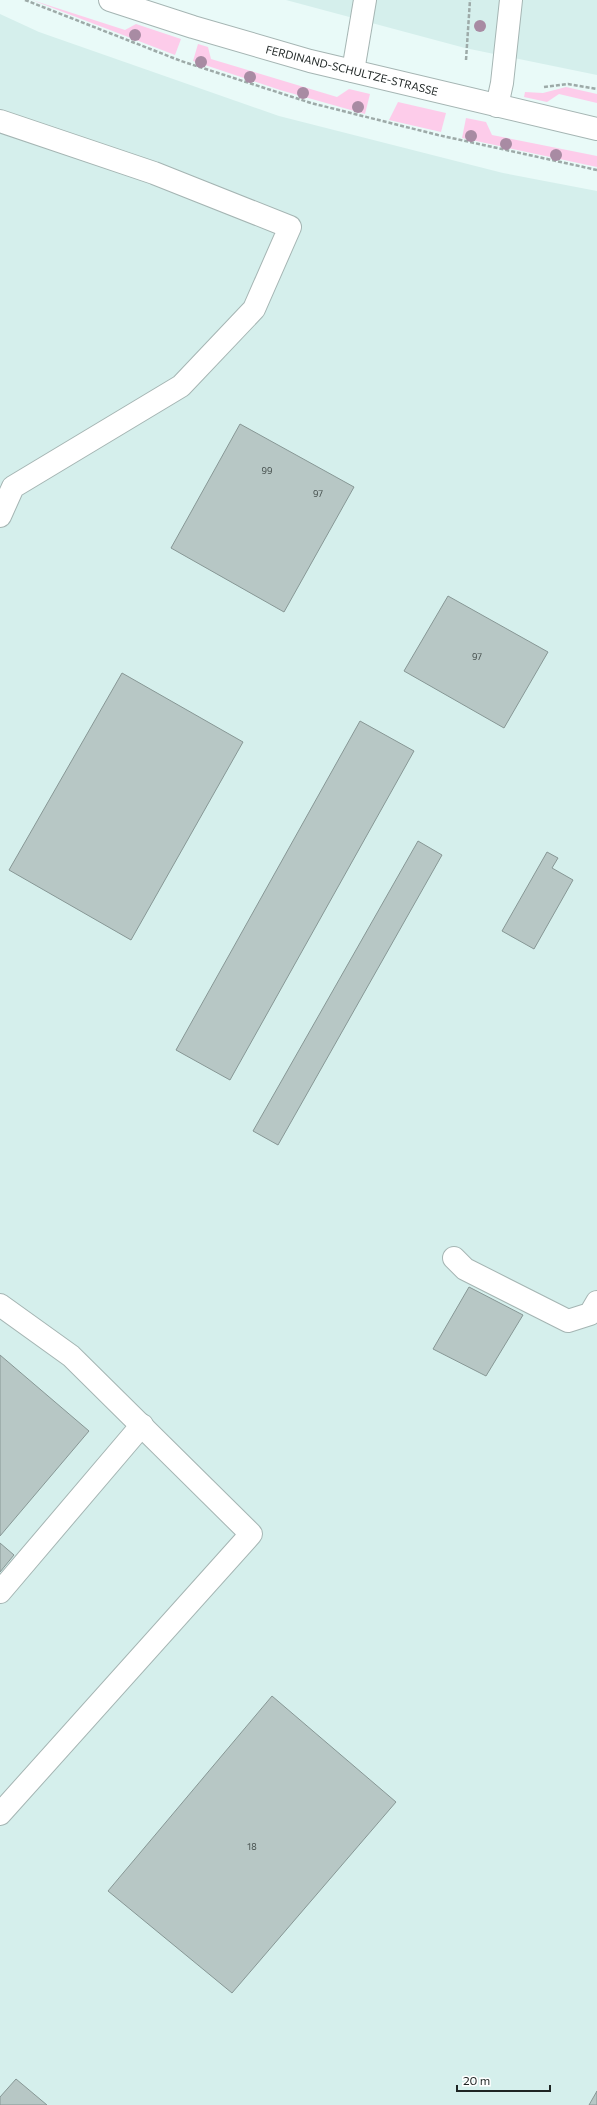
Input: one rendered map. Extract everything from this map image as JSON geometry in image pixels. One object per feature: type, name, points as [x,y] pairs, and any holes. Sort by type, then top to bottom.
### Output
[{"type":"street","name":"FERDINAND-SCHULTZE-STRASSE","points":[[110,0],[193,27],[353,71],[597,130]]},
{"type":"street","points":[[353,71],[365,0]]},
{"type":"street","points":[[497,106],[502,83],[511,0]]},
{"type":"street","points":[[0,121],[154,173],[290,227],[254,309],[181,386],[13,487],[0,516]]},
{"type":"street","points":[[454,1258],[465,1269],[568,1321],[590,1314],[597,1302]]},
{"type":"street","points":[[0,1305],[71,1356],[251,1534],[0,1814]]},
{"type":"street","points":[[0,1592],[142,1425]]},
{"type":"path","points":[[25,0],[181,61],[311,103],[438,135],[597,170]]},
{"type":"path","points":[[466,60],[470,0]]},
{"type":"shaded area","points":[[32,0],[125,30],[136,24],[181,39],[175,55]]},
{"type":"shaded area","points":[[286,0],[597,0],[597,75],[465,48]]},
{"type":"shaded area","points":[[0,14],[39,32],[279,116],[503,173],[597,191],[597,2105],[0,2105]]},
{"type":"shaded area","points":[[198,44],[208,47],[211,59],[337,97],[349,89],[370,94],[365,114],[280,90],[193,61]]},
{"type":"shaded area","points":[[566,87],[597,94],[597,103],[559,94],[547,102],[524,97],[525,92],[543,93]]},
{"type":"shaded area","points":[[398,102],[446,113],[441,132],[389,120]]},
{"type":"shaded area","points":[[466,118],[486,122],[492,135],[597,156],[597,167],[462,138]]},
{"type":"building","points":[[240,424],[354,487],[284,612],[171,548]]},
{"type":"building","points":[[448,596],[548,652],[504,728],[404,671]]},
{"type":"building","points":[[122,673],[243,742],[131,940],[9,870]]},
{"type":"building","points":[[360,721],[414,751],[230,1080],[176,1050]]},
{"type":"building","points":[[418,841],[442,855],[278,1145],[253,1131]]},
{"type":"building","points":[[547,852],[558,858],[552,868],[573,880],[534,949],[502,931]]},
{"type":"building","points":[[469,1287],[523,1315],[486,1376],[433,1349]]},
{"type":"building","points":[[0,1355],[89,1431],[0,1536]]},
{"type":"building","points":[[0,1543],[14,1555],[0,1572]]},
{"type":"building","points":[[272,1696],[396,1802],[232,1993],[108,1891]]},
{"type":"building","points":[[16,2079],[47,2105],[0,2105],[0,2097]]},
{"type":"building","points":[[597,2091],[597,2105],[589,2105]]}]
